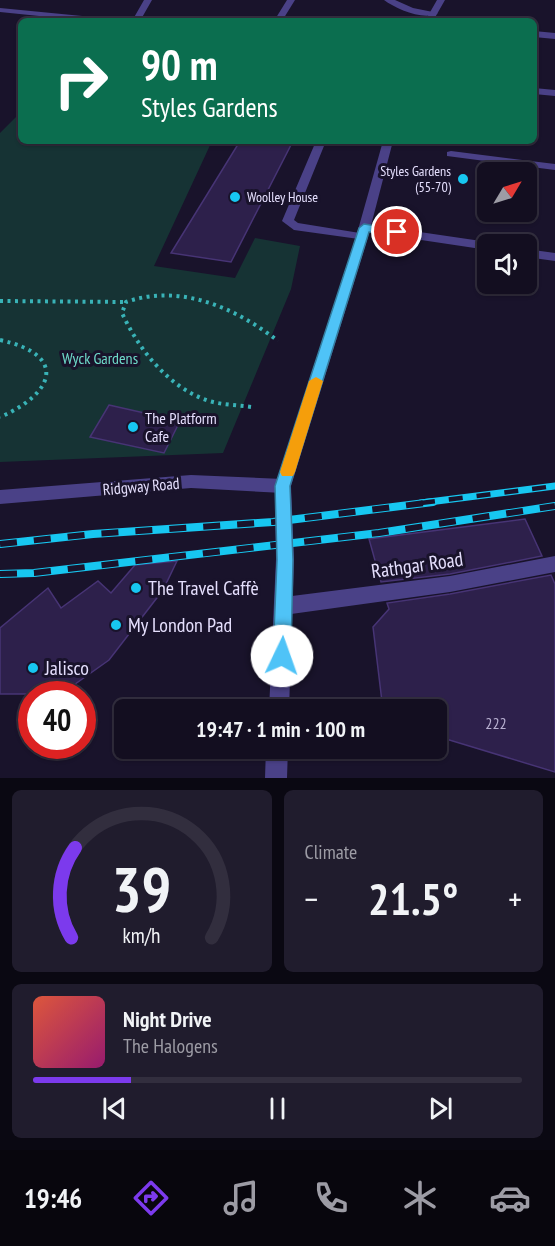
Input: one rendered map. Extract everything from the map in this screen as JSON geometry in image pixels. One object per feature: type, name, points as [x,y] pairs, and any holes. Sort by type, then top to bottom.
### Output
[{"type":"street","points":[[138,18],[148,0]]},
{"type":"street","points":[[280,18],[291,0]]},
{"type":"street","points":[[388,0],[411,10],[434,13]]},
{"type":"street","points":[[431,18],[441,0]]},
{"type":"street","points":[[1,11],[75,18]]},
{"type":"street","points":[[537,34],[555,36]]},
{"type":"street","points":[[537,91],[555,93]]},
{"type":"street","points":[[320,144],[288,221],[294,226],[477,245]]},
{"type":"street","points":[[280,699],[285,560],[283,486],[363,233],[387,144]]},
{"type":"street","points":[[451,154],[555,167]]},
{"type":"street","points":[[537,255],[555,257]]},
{"type":"street","name":"Ridgway Road","points":[[0,497],[46,495],[178,482],[220,481],[283,486]]},
{"type":"street","name":"Rathgar Road","points":[[284,606],[450,584],[555,564]]},
{"type":"street","points":[[276,778],[277,759]]},
{"type":"path","points":[[0,301],[126,302],[148,296],[195,297],[231,310],[259,326],[278,341]]},
{"type":"path","points":[[126,302],[122,313],[137,341],[183,389],[215,402],[251,407]]},
{"type":"path","points":[[0,339],[32,349],[44,361],[48,373],[44,386],[32,401],[11,414],[0,417]]},
{"type":"green space","name":"Wyck Gardens","points":[[18,115],[18,144],[211,144],[154,266],[235,278],[255,238],[300,246],[291,289],[223,453],[0,462],[0,133]]},
{"type":"building","name":"Woolley House","points":[[238,144],[291,144],[231,262],[171,253]]},
{"type":"building","points":[[109,405],[180,421],[164,453],[90,437]]},
{"type":"building","points":[[525,519],[542,556],[450,574],[381,582],[369,539]]},
{"type":"building","points":[[177,561],[163,590],[109,660],[79,681],[18,681],[18,694],[0,694],[0,628],[48,588],[61,608],[98,581],[111,593],[135,565]]},
{"type":"building","points":[[551,575],[555,584],[555,772],[447,739],[447,699],[382,699],[373,627],[389,609],[387,603]]},
{"type":"railway","points":[[421,503],[555,486]]},
{"type":"railway","points":[[0,544],[93,534],[273,522],[433,502]]},
{"type":"railway","points":[[0,574],[34,573],[379,533],[555,506]]},
{"type":"slow traffic","points":[[287,472],[316,381]]},
{"type":"place","name":"Styles Gardens (55-70)","points":[[463,179]]},
{"type":"place","name":"Woolley House","points":[[235,197]]},
{"type":"place","name":"The Platform Cafe","points":[[133,427]]},
{"type":"place","name":"The Travel Caffè","points":[[136,588]]},
{"type":"place","name":"My London Pad","points":[[116,625]]},
{"type":"place","name":"Jalisco","points":[[33,668]]},
{"type":"route","points":[[282,656],[285,560],[283,486],[364,228],[397,232]]}]
